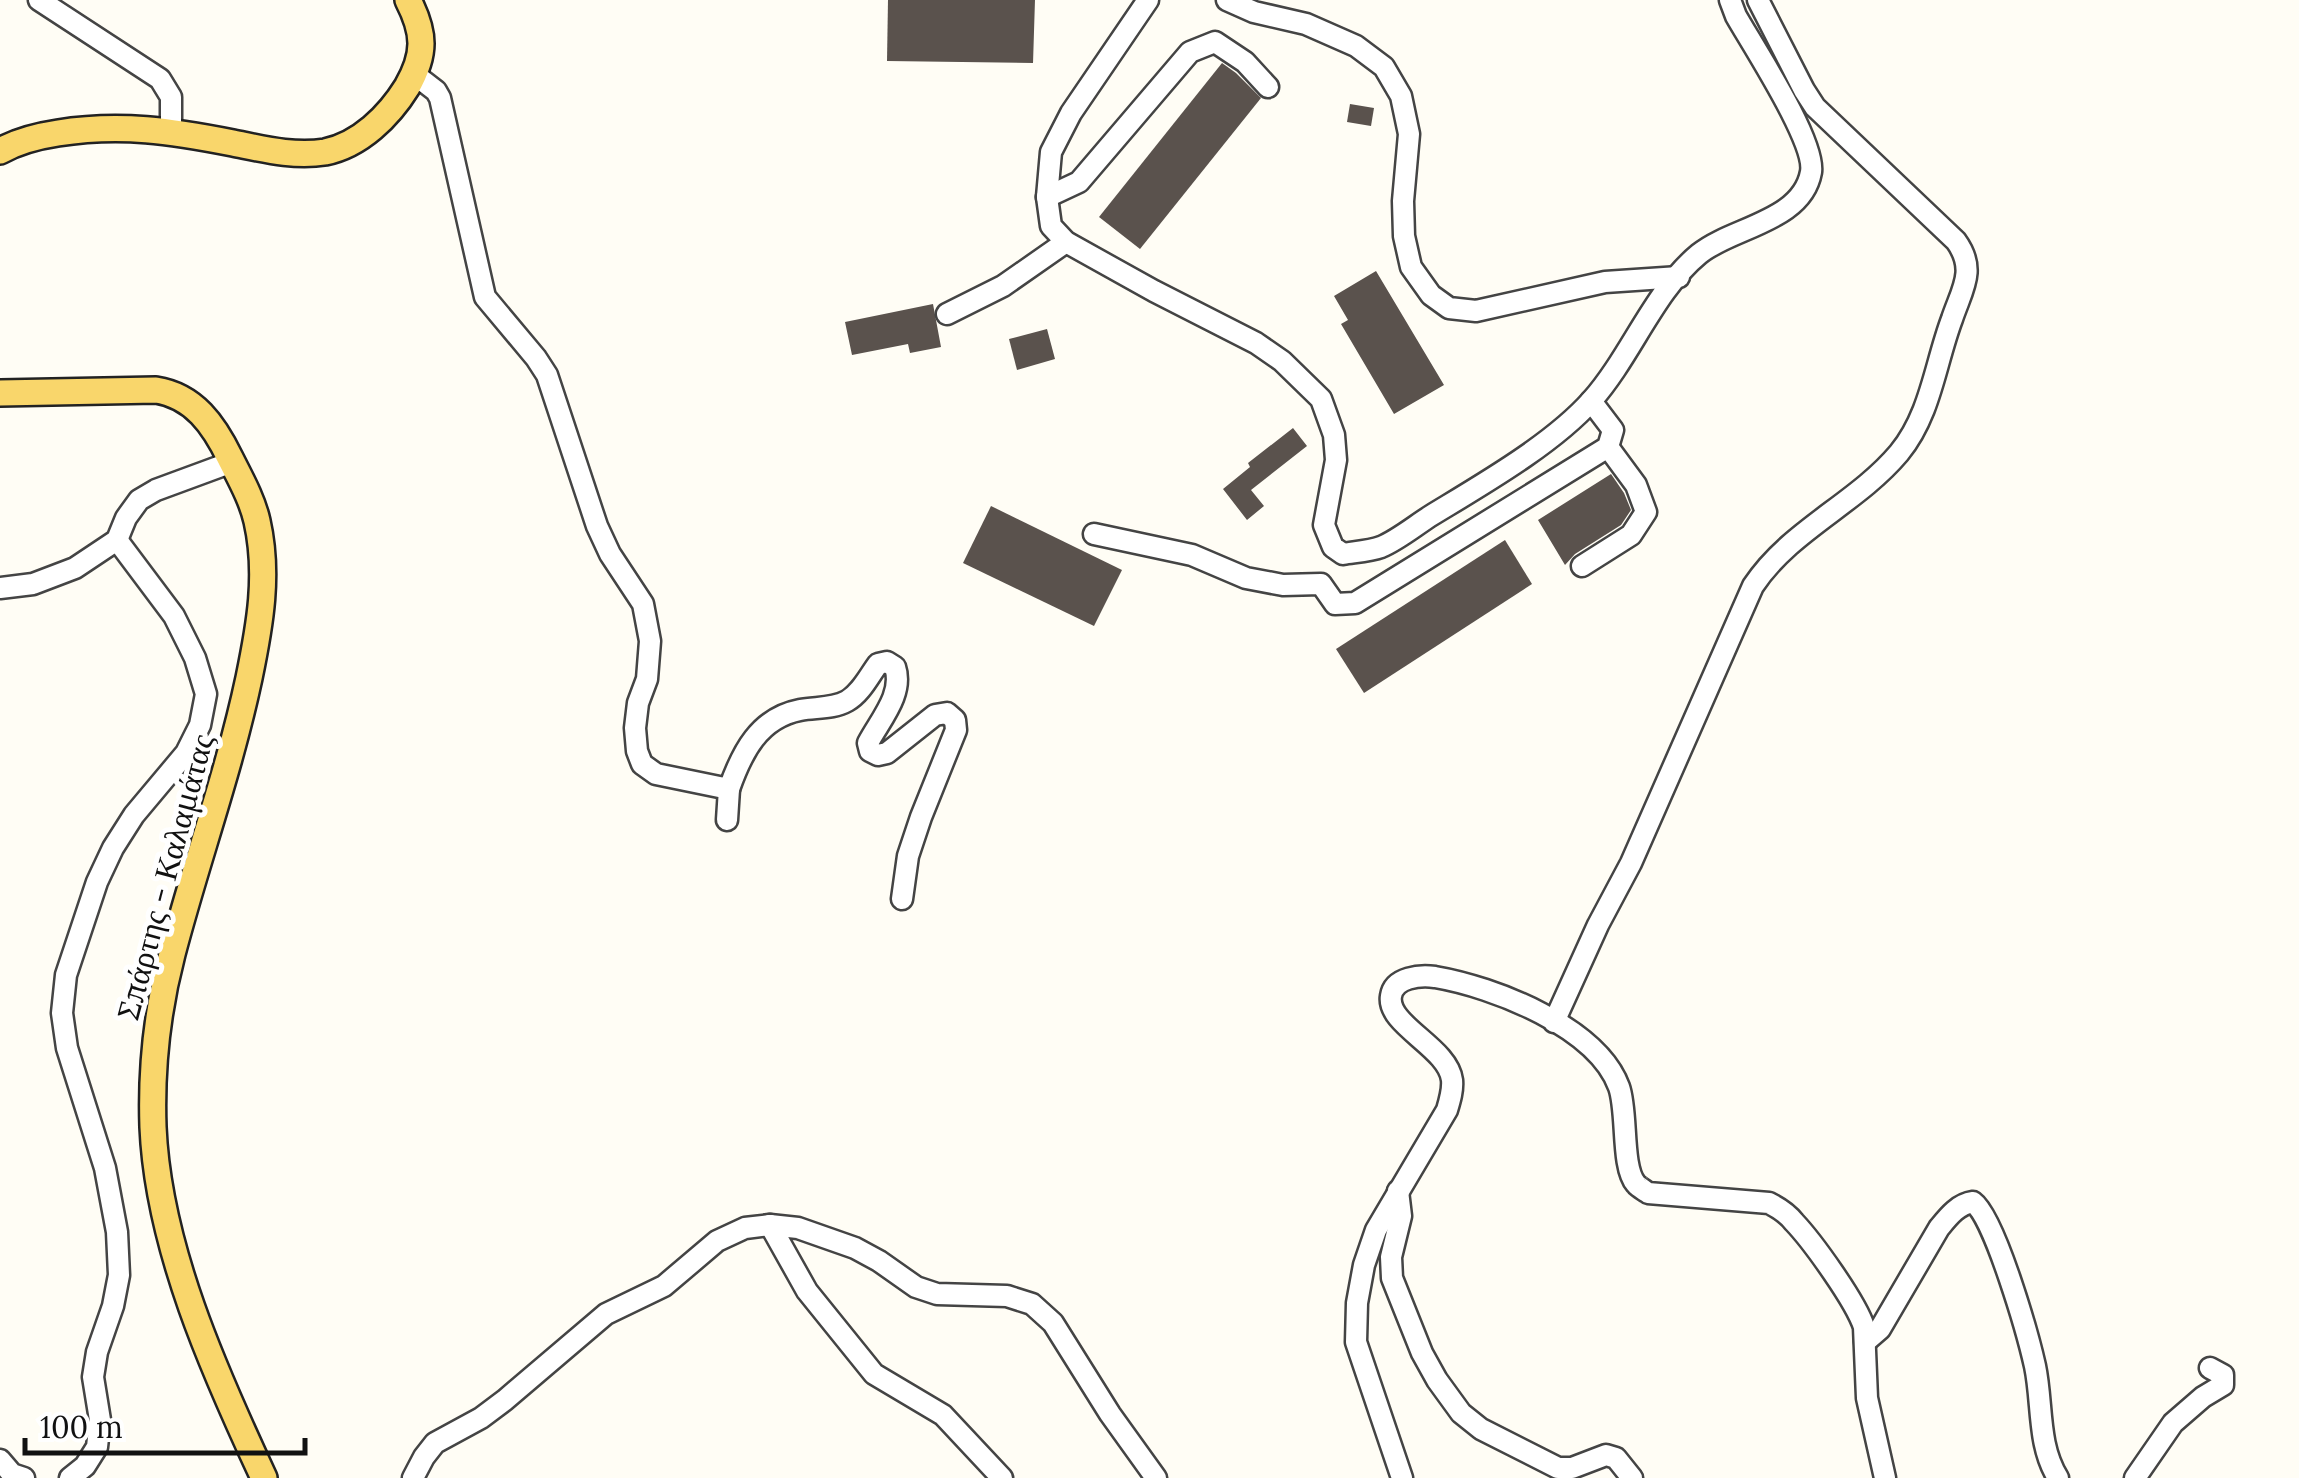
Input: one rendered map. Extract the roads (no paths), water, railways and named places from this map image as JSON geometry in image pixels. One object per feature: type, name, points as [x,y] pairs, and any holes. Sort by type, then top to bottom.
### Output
[{"type":"main road","points":[[0,152],[23,140],[85,128],[113,127],[172,131],[292,153],[327,151],[354,140],[375,125],[414,74],[422,36],[408,0]]},
{"type":"main road","name":"Σπάρτης - Καλαμάτας","points":[[0,393],[108,389],[172,392],[206,417],[220,438],[256,516],[264,588],[260,625],[226,771],[171,955],[160,1006],[153,1130],[164,1214],[200,1330],[223,1391],[264,1478]]},
{"type":"street","points":[[39,0],[160,80],[171,97],[172,131]]},
{"type":"street","points":[[1148,0],[1071,113],[1051,152],[1047,196],[1050,226],[1066,242],[1256,342],[1282,361],[1320,400],[1334,434],[1336,460],[1324,525],[1333,547],[1344,554]]},
{"type":"street","points":[[1228,0],[1254,12],[1306,24],[1356,46],[1384,67],[1400,96],[1409,134],[1403,201],[1404,236],[1411,267],[1431,295],[1449,308],[1476,311],[1605,282],[1679,276]]},
{"type":"street","points":[[1321,584],[1344,554],[1380,547],[1560,430],[1591,401],[1624,358],[1662,296],[1700,253],[1785,211],[1804,190],[1812,170],[1810,154],[1730,0]]},
{"type":"street","points":[[1554,1022],[1631,863],[1752,586],[1789,544],[1877,474],[1906,443],[1935,380],[1968,272],[1964,252],[1956,241],[1815,107],[1758,0]]},
{"type":"street","points":[[1047,196],[1079,182],[1190,52],[1214,42],[1245,62],[1268,87]]},
{"type":"street","points":[[414,74],[440,98],[485,297],[547,374],[597,526],[610,554],[643,604],[650,642],[636,728],[642,764],[656,774],[729,789]]},
{"type":"street","points":[[947,314],[1003,286],[1066,242]]},
{"type":"street","points":[[1321,584],[1335,604],[1355,603],[1608,446],[1612,430],[1591,401]]},
{"type":"street","points":[[1582,566],[1632,535],[1646,512],[1636,485],[1608,446]]},
{"type":"street","points":[[0,588],[33,584],[75,568],[116,540],[139,500],[232,462]]},
{"type":"street","points":[[1459,498],[1477,528]]},
{"type":"street","points":[[1094,534],[1192,555],[1246,578],[1284,585],[1321,584]]},
{"type":"street","points":[[70,1478],[85,1466],[97,1447],[100,1420],[93,1376],[120,1275],[117,1232],[104,1168],[67,1048],[62,1013],[66,975],[97,882],[113,848],[134,815],[186,753],[200,724],[206,694],[196,658],[174,616],[116,540]]},
{"type":"street","points":[[727,820],[729,789],[738,764],[750,741],[767,724],[783,714],[831,707],[849,700],[878,664],[887,662],[896,667],[899,678],[868,743],[870,751],[878,756],[887,753],[935,715],[947,713],[955,720],[956,730],[920,817],[908,856],[902,899]]},
{"type":"street","points":[[1402,1478],[1356,1342],[1357,1303],[1376,1230],[1447,1110],[1451,1093],[1452,1077],[1445,1061],[1403,1023],[1390,999],[1395,987],[1408,978],[1428,976],[1508,996],[1554,1022],[1606,1061],[1619,1087],[1624,1110],[1629,1172],[1648,1193],[1756,1200],[1782,1209],[1795,1223],[1861,1318],[1866,1398],[1885,1478]]},
{"type":"street","points":[[1398,1191],[1401,1216],[1391,1258],[1392,1278],[1422,1353],[1461,1413],[1481,1429],[1558,1468],[1572,1468],[1606,1454],[1616,1458],[1632,1478]]},
{"type":"street","points":[[1864,1342],[1880,1329],[1938,1228],[1966,1203],[1979,1206],[2013,1289],[2035,1367],[2043,1440],[2058,1478]]},
{"type":"street","points":[[770,1225],[807,1291],[874,1374],[943,1415],[1002,1478]]},
{"type":"street","points":[[413,1478],[436,1443],[506,1400],[606,1314],[664,1286],[717,1241],[745,1228],[770,1225],[798,1228],[855,1248],[916,1287],[937,1294],[1007,1296],[1032,1304],[1053,1323],[1156,1478]]},
{"type":"street","points":[[2134,1478],[2173,1423],[2223,1385],[2223,1375],[2210,1368]]},
{"type":"street","points":[[0,1460],[12,1474],[24,1478]]}]
